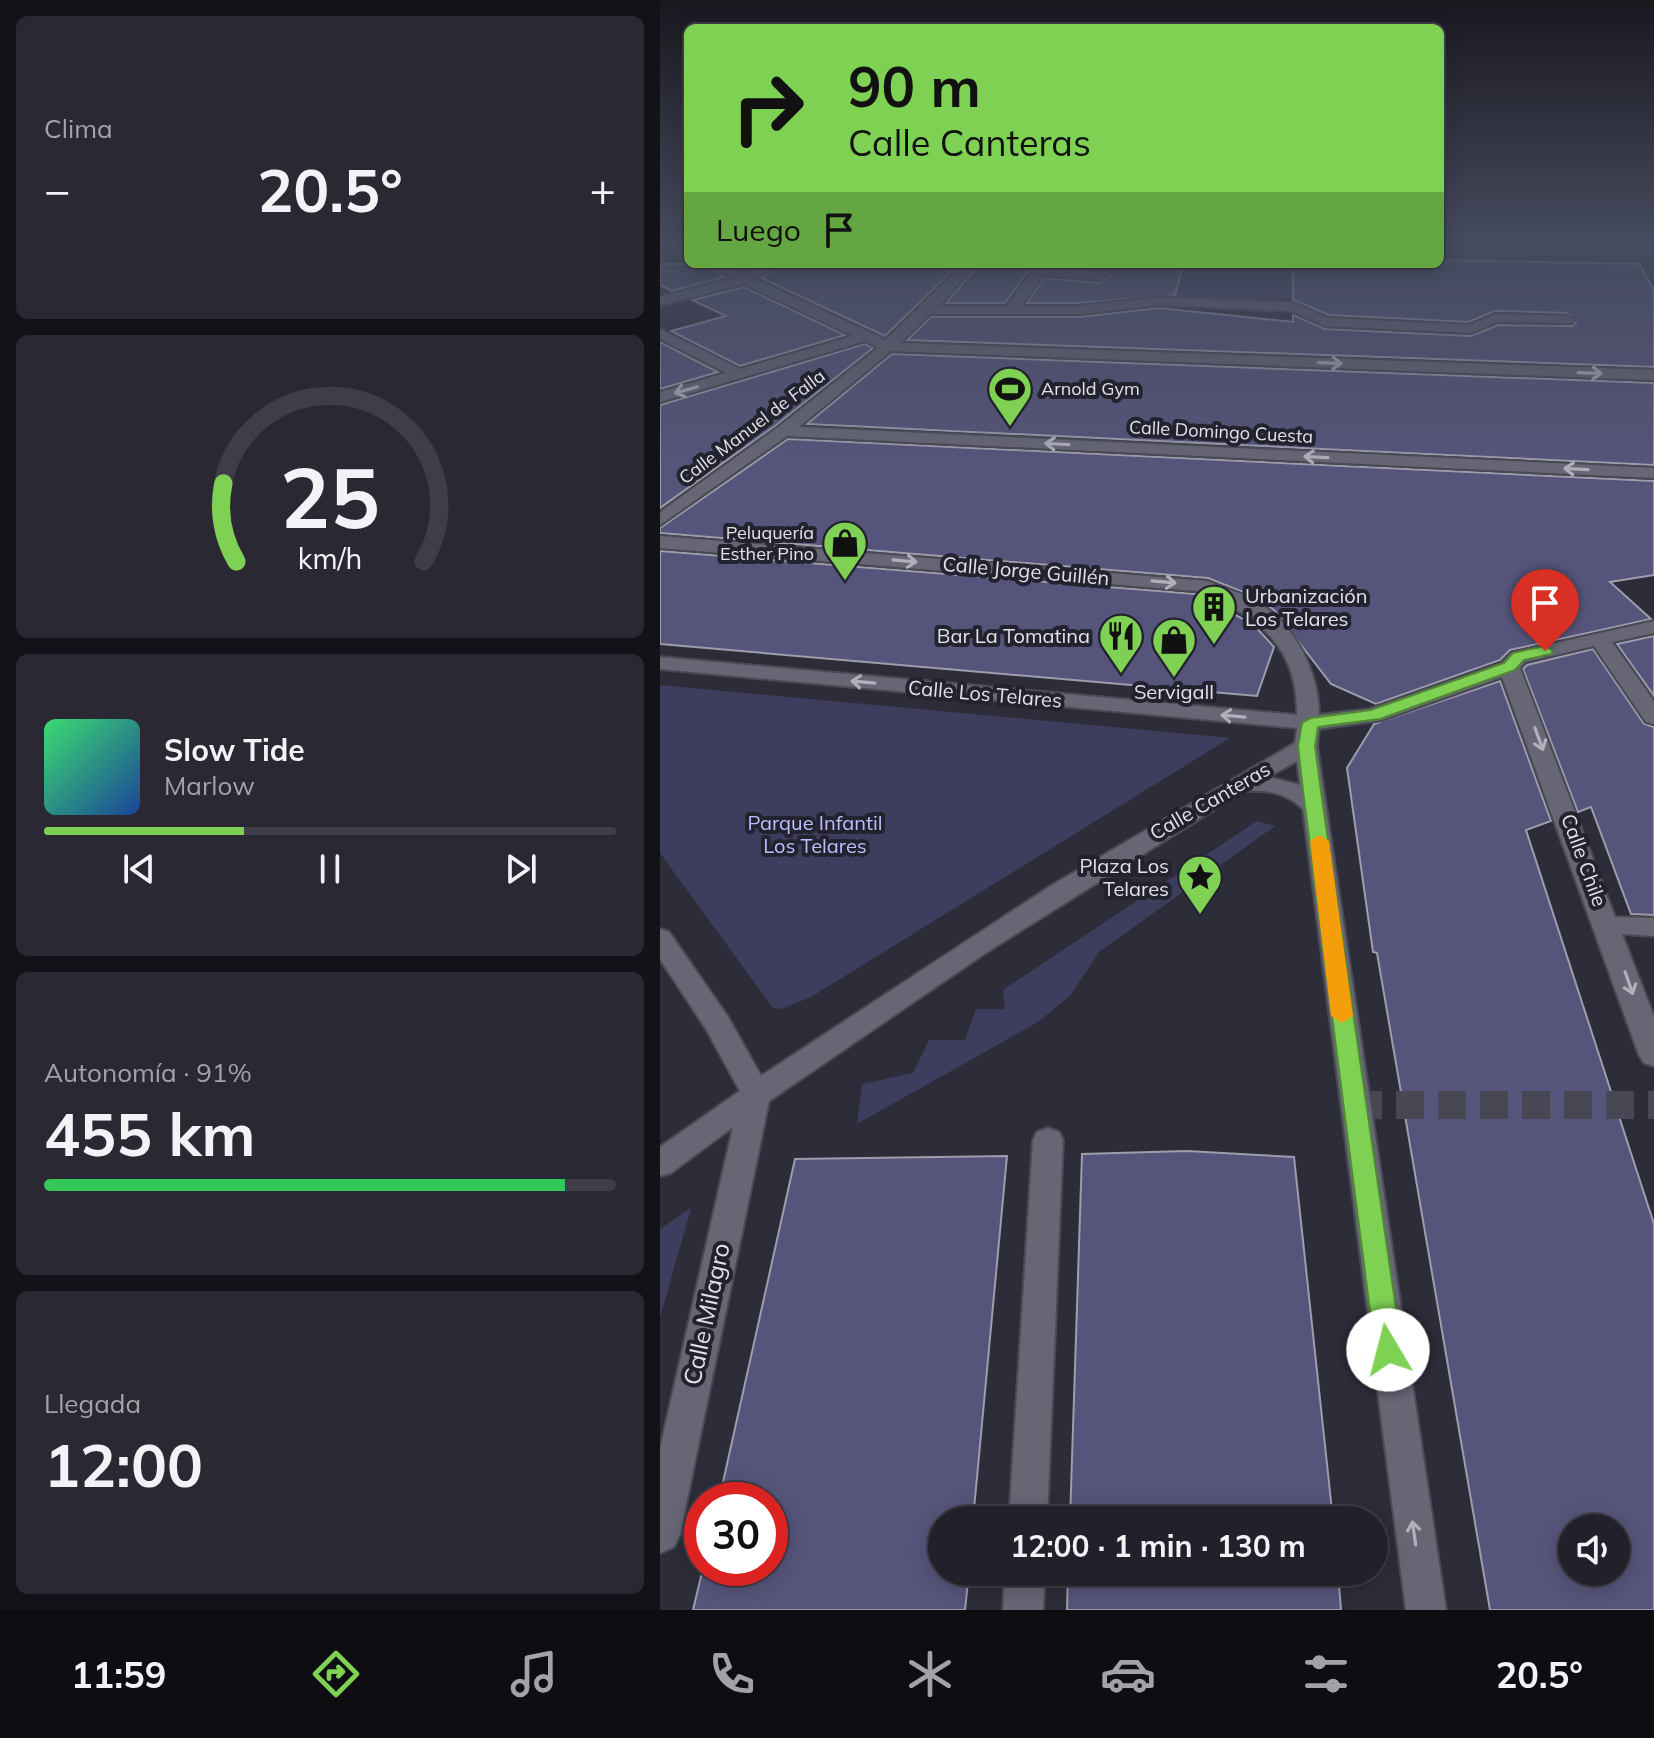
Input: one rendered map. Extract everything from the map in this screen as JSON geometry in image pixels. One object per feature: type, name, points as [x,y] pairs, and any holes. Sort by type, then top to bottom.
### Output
[{"type":"street","points":[[828,317],[888,347],[1654,375]]},
{"type":"street","name":"Calle Manuel de Falla","points":[[660,520],[785,431],[923,317]]},
{"type":"street","points":[[1315,317],[1325,322],[1471,329],[1495,318],[1567,320]]},
{"type":"street","points":[[660,333],[739,374]]},
{"type":"street","points":[[660,397],[868,336]]},
{"type":"street","name":"Calle Domingo Cuesta","points":[[785,431],[1654,473]]},
{"type":"street","name":"Calle Jorge Guillén","points":[[660,542],[1200,585],[1255,610],[1286,638],[1300,664],[1315,808],[1426,1610]]},
{"type":"street","name":"Calle Canteras","points":[[660,1164],[756,1094],[1018,917],[1238,784],[1308,734],[1374,715],[1509,667],[1518,657],[1654,627]]},
{"type":"street","points":[[1599,639],[1654,717]]},
{"type":"street","name":"Calle Los Telares","points":[[660,663],[1308,734]]},
{"type":"street","name":"Calle Chile","points":[[1509,667],[1608,925],[1654,1055]]},
{"type":"street","points":[[1238,784],[1288,786],[1303,794],[1315,808]]},
{"type":"street","points":[[1608,925],[1654,927]]},
{"type":"street","points":[[660,938],[718,1024],[756,1094]]},
{"type":"street","name":"Calle Milagro","points":[[660,1534],[756,1094]]},
{"type":"street","points":[[1029,1506],[1048,1140]]},
{"type":"street","points":[[1023,1610],[1024,1586]]},
{"type":"green space","name":"Parque Infantil Los Telares","points":[[660,685],[1230,738],[811,997],[781,1009],[773,1008],[660,853]]},
{"type":"green space","points":[[1257,821],[1275,826],[1099,952],[1070,996],[1038,1022],[857,1124],[862,1084],[913,1073],[929,1040],[965,1040],[976,1009],[1005,1009],[1003,990]]},
{"type":"green space","points":[[691,1208],[660,1318],[660,1229]]},
{"type":"building","points":[[722,317],[807,317],[845,335],[740,366],[671,331]]},
{"type":"building","points":[[845,317],[904,317],[885,336]]},
{"type":"building","points":[[931,317],[1246,317],[1293,322],[1293,317],[1298,317],[1325,329],[1471,336],[1498,325],[1572,326],[1576,322],[1571,317],[1654,317],[1654,367],[907,340]]},
{"type":"building","points":[[1371,317],[1480,317],[1468,322]]},
{"type":"building","points":[[660,342],[718,372],[660,389]]},
{"type":"building","points":[[865,344],[873,348],[775,426],[660,508],[660,405]]},
{"type":"building","points":[[892,354],[1654,383],[1654,465],[807,424]]},
{"type":"building","points":[[788,439],[1654,481],[1654,575],[1610,582],[1651,619],[1510,650],[1500,660],[1376,704],[1331,684],[1274,610],[1248,594],[1208,578],[660,533],[660,528]]},
{"type":"building","points":[[660,551],[1195,594],[1253,624],[1274,647],[1257,696],[660,644]]},
{"type":"building","points":[[1654,636],[1654,696],[1617,644]]},
{"type":"building","points":[[1593,649],[1644,724],[1654,727],[1654,915],[1631,914],[1591,807],[1578,812],[1523,669],[1527,665]]},
{"type":"building","points":[[1500,681],[1551,821],[1526,830],[1654,1224],[1654,1610],[1490,1610],[1377,953],[1373,952],[1347,768],[1374,724]]},
{"type":"building","points":[[1187,1151],[1294,1157],[1331,1506],[1070,1506],[1082,1154]]},
{"type":"building","points":[[1007,1156],[974,1506],[928,1506],[928,1586],[968,1586],[965,1610],[693,1610],[699,1586],[788,1586],[788,1482],[723,1482],[795,1159]]},
{"type":"building","points":[[1068,1586],[1339,1586],[1341,1610],[1067,1610]]},
{"type":"tunnel","points":[[1354,1105],[1654,1105]]},
{"type":"slow traffic","points":[[1319,841],[1342,1016]]},
{"type":"place","name":"Arnold Gym","points":[[1010,428]]},
{"type":"place","name":"Peluquería Esther Pino","points":[[845,582]]},
{"type":"place","name":"Urbanización Los Telares","points":[[1214,646]]},
{"type":"place","name":"Bar La Tomatina","points":[[1121,675]]},
{"type":"place","name":"Servigall","points":[[1174,679]]},
{"type":"place","name":"Plaza Los Telares","points":[[1200,916]]},
{"type":"route","points":[[1388,1350],[1306,746],[1311,723],[1374,715],[1509,667],[1518,657],[1545,651]]}]
